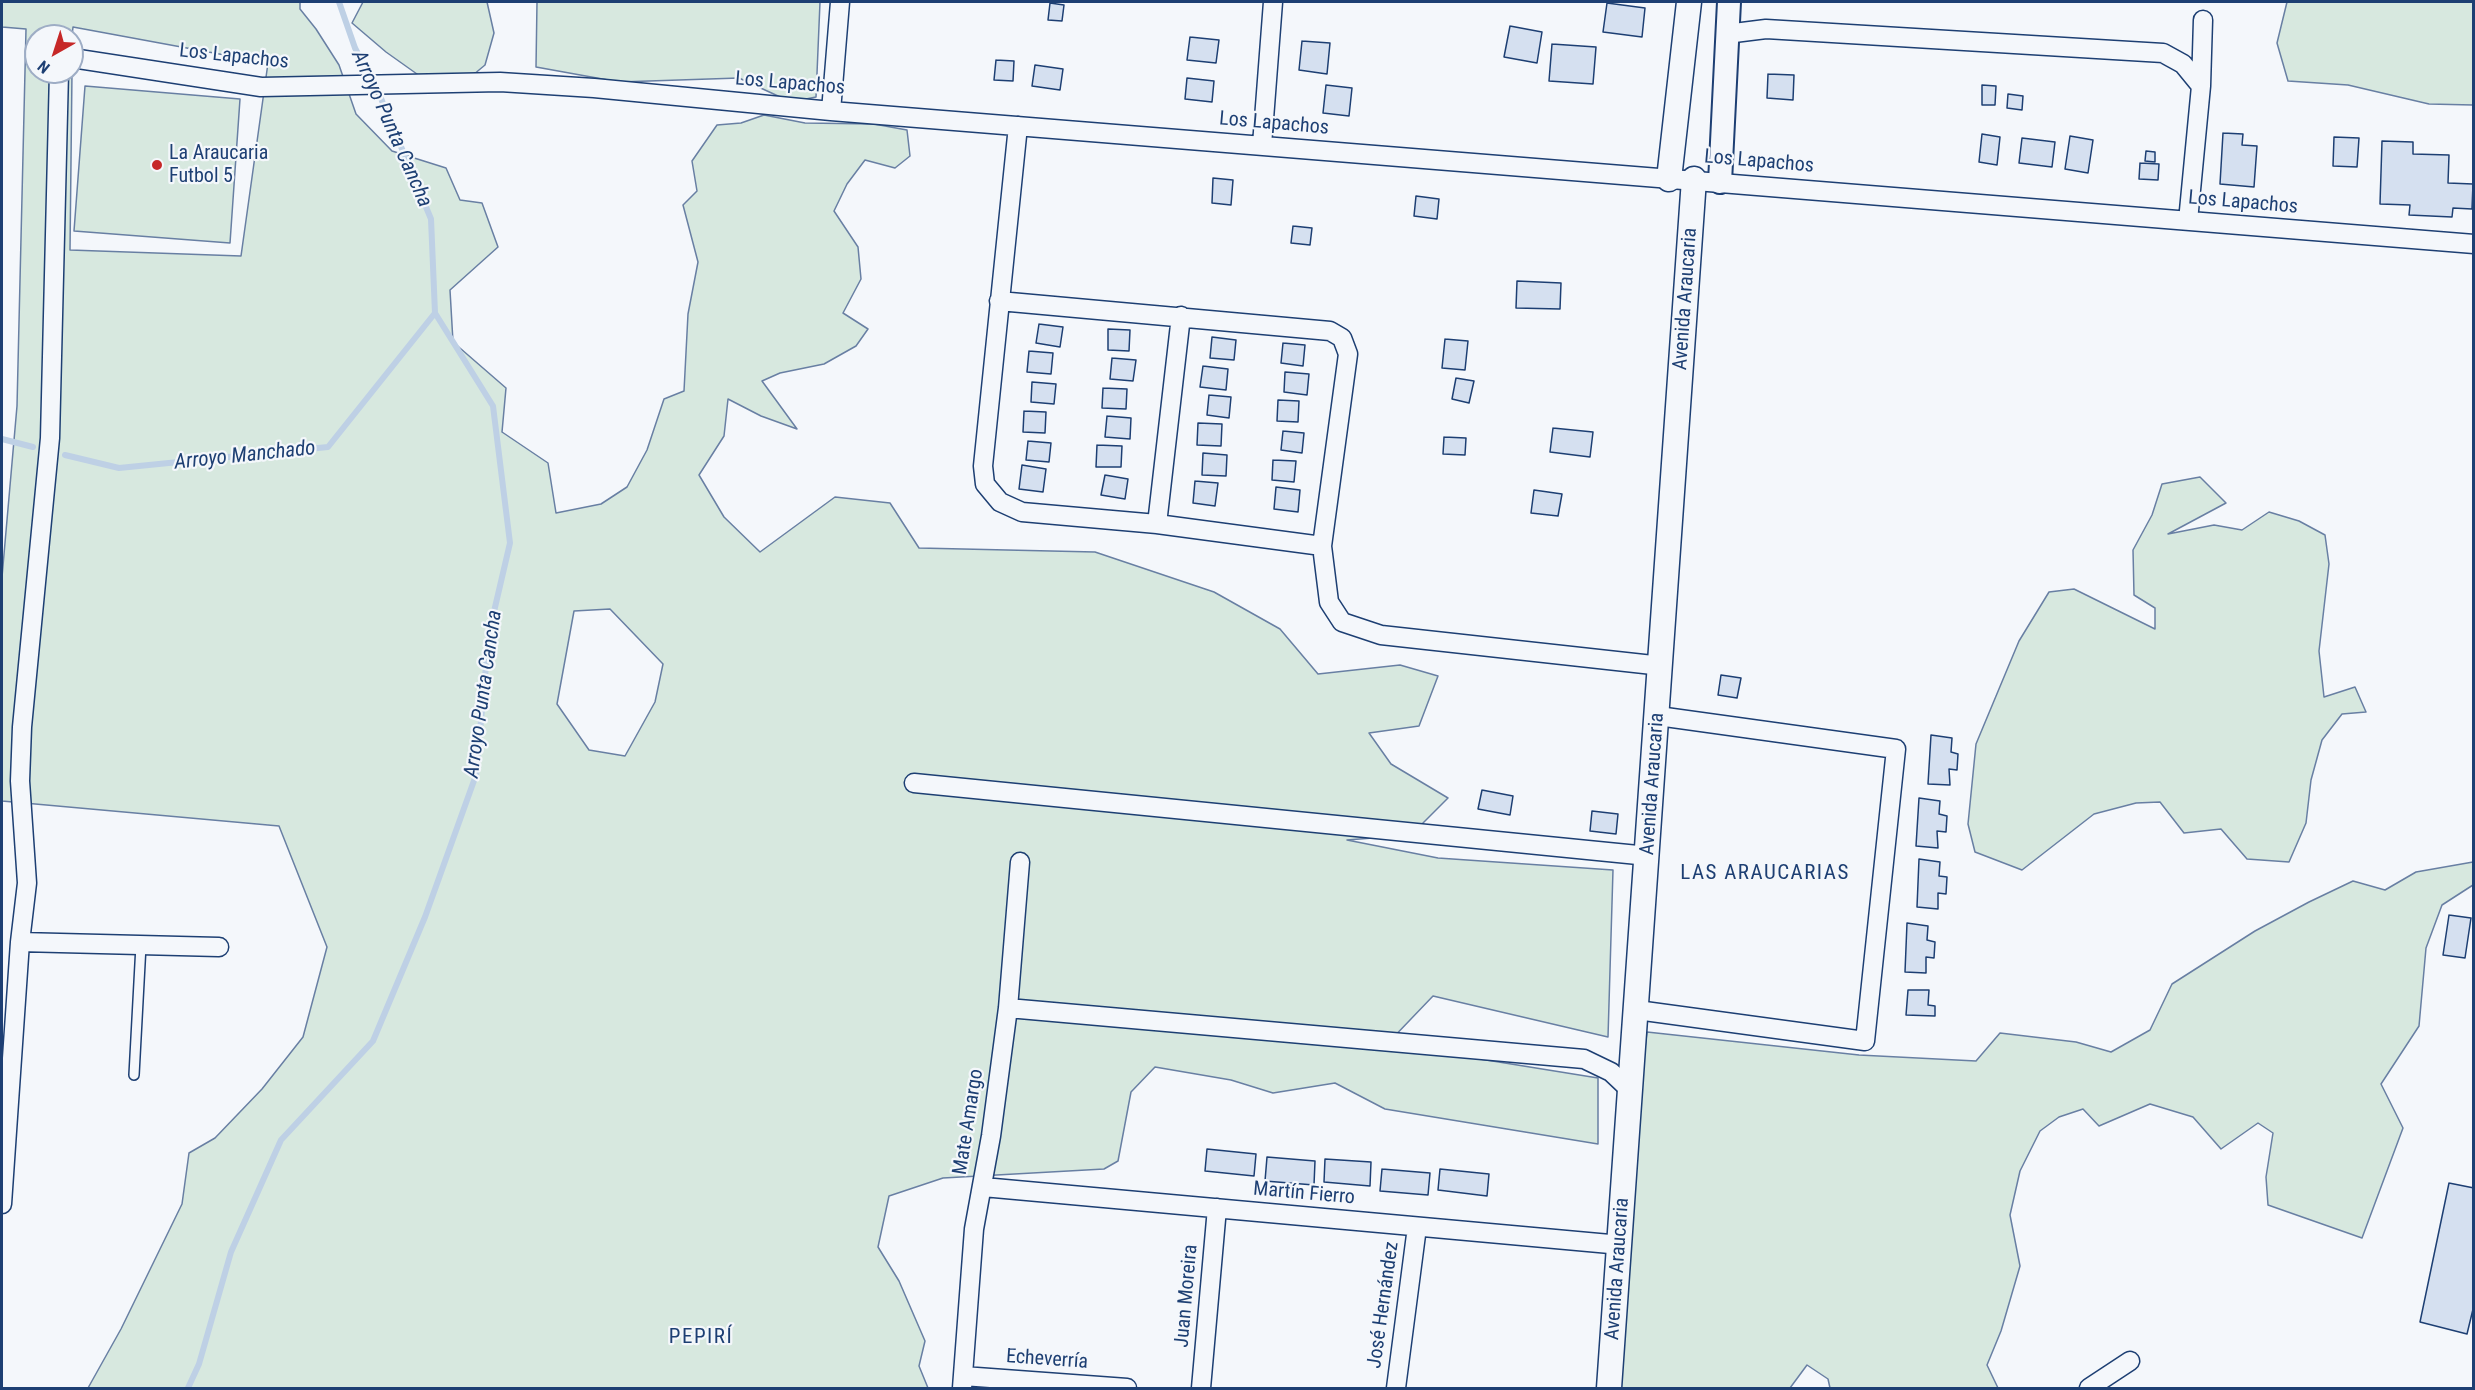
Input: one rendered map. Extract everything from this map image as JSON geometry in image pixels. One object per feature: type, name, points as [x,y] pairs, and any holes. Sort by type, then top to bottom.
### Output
[{"type":"main road","points":[[1669,179],[1689,2]]},
{"type":"main road","name":"Avenida Araucaria","points":[[1609,1389],[1621,1245],[1629,1089],[1637,1010],[1662,666],[1694,179]]},
{"type":"street","points":[[831,111],[840,2]]},
{"type":"street","points":[[1262,146],[1273,2]]},
{"type":"street","points":[[1720,182],[1729,2]]},
{"type":"street","points":[[2188,221],[2201,86],[2203,20]]},
{"type":"street","points":[[1726,34],[1766,29],[2163,53],[2183,64],[2201,86]]},
{"type":"street","name":"Los Lapachos","points":[[84,60],[261,87],[395,86],[500,82],[594,88],[831,111],[1669,179],[1694,179],[2472,246]]},
{"type":"street","points":[[2,1204],[20,942],[27,883],[21,781],[22,727],[50,438],[59,84]]},
{"type":"street","points":[[1018,126],[983,466],[985,484],[1000,502],[1022,512],[1157,524],[1322,546]]},
{"type":"street","points":[[999,301],[1330,331],[1342,338],[1348,354],[1322,546],[1329,602],[1342,622],[1381,635],[1662,666]]},
{"type":"street","points":[[1157,524],[1181,316]]},
{"type":"street","points":[[1637,1010],[1865,1041],[1896,749],[1658,716]]},
{"type":"street","points":[[914,783],[1648,856]]},
{"type":"street","name":"Mate Amargo","points":[[962,1382],[974,1229],[1008,1008],[1020,862]]},
{"type":"street","points":[[20,942],[219,947]]},
{"type":"street","points":[[1008,1008],[1584,1059],[1611,1072],[1629,1089]]},
{"type":"street","name":"Martín Fierro","points":[[982,1187],[1621,1245]]},
{"type":"street","name":"Juan Moreira","points":[[1201,1389],[1217,1208]]},
{"type":"street","name":"José Hernández","points":[[1396,1389],[1417,1227]]},
{"type":"street","points":[[2089,1389],[2130,1361]]},
{"type":"street","name":"Echeverría","points":[[962,1382],[1127,1389]]},
{"type":"lane","points":[[134,1075],[141,945]]},
{"type":"shaded area","points":[[2,2],[300,2],[300,9],[339,65],[356,114],[392,151],[446,168],[460,200],[482,203],[498,247],[450,290],[453,342],[506,388],[502,432],[548,463],[556,513],[601,504],[627,487],[647,450],[664,399],[684,391],[688,314],[698,262],[683,205],[697,191],[692,161],[717,125],[741,123],[764,115],[805,123],[874,124],[907,130],[910,156],[895,168],[865,160],[847,184],[834,211],[858,247],[861,279],[843,313],[868,329],[856,346],[824,364],[780,373],[762,381],[797,429],[761,416],[728,399],[724,436],[699,475],[724,517],[760,552],[835,497],[890,503],[919,548],[1095,552],[1214,592],[1280,629],[1318,674],[1400,665],[1438,676],[1419,726],[1369,733],[1391,764],[1448,798],[1411,835],[1347,840],[1438,858],[1613,870],[1608,1037],[1433,996],[1387,1044],[1598,1078],[1598,1144],[1385,1109],[1335,1083],[1273,1093],[1231,1080],[1155,1067],[1131,1092],[1118,1161],[1104,1169],[943,1178],[889,1196],[878,1247],[899,1281],[925,1341],[919,1366],[928,1388],[88,1388],[121,1329],[182,1204],[189,1153],[215,1138],[262,1089],[303,1037],[327,947],[279,826],[2,801],[2,577],[17,406],[25,84],[72,84],[70,250],[241,256],[268,63],[84,29],[84,24],[24,24],[24,29],[2,27]],"holes":[[[610,609],[663,664],[655,702],[625,756],[589,750],[557,704],[574,611]]]},
{"type":"shaded area","points":[[363,2],[487,2],[494,33],[485,65],[467,80],[431,84],[386,52],[352,23]]},
{"type":"shaded area","points":[[537,2],[820,2],[816,97],[791,102],[739,78],[619,82],[536,67]]},
{"type":"shaded area","points":[[2287,2],[2473,2],[2473,105],[2429,104],[2348,85],[2288,81],[2277,43]]},
{"type":"shaded area","name":"La Araucaria Futbol 5","points":[[85,86],[240,99],[230,243],[74,231]]},
{"type":"shaded area","points":[[2200,477],[2226,503],[2168,534],[2214,525],[2242,530],[2269,512],[2299,521],[2325,535],[2329,564],[2319,651],[2324,697],[2355,687],[2366,712],[2342,714],[2322,740],[2311,780],[2306,823],[2289,862],[2247,859],[2221,829],[2184,833],[2160,802],[2136,803],[2094,814],[2022,870],[1975,852],[1968,824],[1976,744],[2019,641],[2049,592],[2074,589],[2155,629],[2155,608],[2134,595],[2133,550],[2152,515],[2162,484]]},
{"type":"shaded area","points":[[2473,862],[2473,885],[2442,905],[2426,948],[2419,1026],[2381,1084],[2403,1128],[2362,1238],[2268,1205],[2266,1177],[2273,1133],[2258,1123],[2221,1149],[2193,1117],[2150,1104],[2099,1126],[2083,1109],[2059,1117],[2040,1131],[2020,1171],[2010,1215],[2020,1266],[2001,1331],[1987,1365],[1998,1388],[1830,1388],[1828,1379],[1807,1365],[1790,1388],[1614,1388],[1621,1245],[1647,1032],[1859,1055],[1976,1061],[2000,1033],[2076,1042],[2111,1052],[2150,1030],[2172,984],[2255,931],[2309,902],[2353,881],[2385,890],[2416,872]]},
{"type":"building","points":[[1050,3],[1064,5],[1062,21],[1048,20]]},
{"type":"building","points":[[1607,3],[1645,8],[1642,37],[1603,32]]},
{"type":"building","points":[[1510,26],[1542,32],[1537,63],[1504,57]]},
{"type":"building","points":[[1190,37],[1219,40],[1216,63],[1187,60]]},
{"type":"building","points":[[1302,41],[1330,43],[1327,74],[1299,70]]},
{"type":"building","points":[[1552,44],[1596,47],[1593,84],[1549,81]]},
{"type":"building","points":[[996,60],[1014,61],[1013,81],[994,80]]},
{"type":"building","points":[[1035,65],[1063,69],[1060,90],[1032,86]]},
{"type":"building","points":[[1768,74],[1794,75],[1793,100],[1767,98]]},
{"type":"building","points":[[1187,78],[1214,81],[1212,102],[1185,99]]},
{"type":"building","points":[[1326,85],[1352,88],[1349,116],[1323,113]]},
{"type":"building","points":[[1982,85],[1996,86],[1995,105],[1982,105]]},
{"type":"building","points":[[2008,94],[2023,96],[2022,110],[2007,108]]},
{"type":"building","points":[[2223,133],[2243,134],[2242,145],[2257,146],[2254,187],[2220,184]]},
{"type":"building","points":[[1982,134],[2000,137],[1997,165],[1979,162]]},
{"type":"building","points":[[2070,136],[2093,140],[2088,173],[2065,169]]},
{"type":"building","points":[[2334,137],[2359,138],[2357,167],[2333,166]]},
{"type":"building","points":[[2022,138],[2055,142],[2052,167],[2019,163]]},
{"type":"building","points":[[2382,141],[2413,142],[2413,154],[2449,155],[2448,183],[2473,184],[2472,209],[2453,208],[2452,217],[2409,215],[2410,205],[2380,204]]},
{"type":"building","points":[[2146,151],[2155,152],[2155,162],[2145,161]]},
{"type":"building","points":[[2140,163],[2159,164],[2158,180],[2139,179]]},
{"type":"building","points":[[1213,178],[1233,180],[1231,205],[1212,203]]},
{"type":"building","points":[[1416,196],[1439,199],[1437,219],[1414,216]]},
{"type":"building","points":[[1293,226],[1312,228],[1310,245],[1291,243]]},
{"type":"building","points":[[1517,281],[1561,283],[1560,309],[1516,308]]},
{"type":"building","points":[[1039,324],[1063,327],[1060,347],[1036,343]]},
{"type":"building","points":[[1108,329],[1130,330],[1129,351],[1108,350]]},
{"type":"building","points":[[1212,337],[1236,340],[1234,360],[1210,358]]},
{"type":"building","points":[[1445,339],[1468,341],[1465,370],[1442,368]]},
{"type":"building","points":[[1283,343],[1305,345],[1303,366],[1281,363]]},
{"type":"building","points":[[1029,351],[1053,353],[1051,374],[1027,372]]},
{"type":"building","points":[[1112,358],[1136,360],[1133,381],[1110,379]]},
{"type":"building","points":[[1203,366],[1228,369],[1226,390],[1200,387]]},
{"type":"building","points":[[1285,372],[1309,374],[1307,395],[1284,392]]},
{"type":"building","points":[[1456,378],[1474,381],[1469,403],[1452,399]]},
{"type":"building","points":[[1032,382],[1056,384],[1054,404],[1031,402]]},
{"type":"building","points":[[1103,388],[1127,389],[1126,409],[1102,408]]},
{"type":"building","points":[[1209,395],[1231,397],[1229,418],[1207,415]]},
{"type":"building","points":[[1278,400],[1299,401],[1298,422],[1277,421]]},
{"type":"building","points":[[1024,411],[1046,412],[1045,433],[1023,432]]},
{"type":"building","points":[[1107,416],[1131,418],[1130,439],[1105,437]]},
{"type":"building","points":[[1198,423],[1222,424],[1221,446],[1197,445]]},
{"type":"building","points":[[1553,428],[1593,432],[1590,457],[1550,452]]},
{"type":"building","points":[[1283,431],[1304,433],[1302,453],[1281,450]]},
{"type":"building","points":[[1444,437],[1466,438],[1465,455],[1443,454]]},
{"type":"building","points":[[1028,441],[1051,443],[1049,462],[1026,460]]},
{"type":"building","points":[[1097,445],[1122,446],[1121,467],[1096,467]]},
{"type":"building","points":[[1203,453],[1227,455],[1226,476],[1202,475]]},
{"type":"building","points":[[1273,460],[1296,461],[1294,482],[1272,480]]},
{"type":"building","points":[[1022,465],[1046,469],[1043,492],[1019,489]]},
{"type":"building","points":[[1105,475],[1128,479],[1125,499],[1101,495]]},
{"type":"building","points":[[1195,481],[1218,483],[1215,506],[1193,503]]},
{"type":"building","points":[[1276,487],[1300,490],[1298,512],[1274,509]]},
{"type":"building","points":[[1534,490],[1562,494],[1558,516],[1531,513]]},
{"type":"building","points":[[1721,675],[1741,678],[1737,698],[1718,695]]},
{"type":"building","points":[[1931,735],[1952,738],[1951,752],[1958,754],[1957,770],[1949,769],[1950,785],[1928,784]]},
{"type":"building","points":[[1482,790],[1513,796],[1510,815],[1478,809]]},
{"type":"building","points":[[1919,798],[1940,801],[1939,814],[1947,816],[1946,832],[1937,831],[1938,848],[1916,846]]},
{"type":"building","points":[[1592,811],[1618,814],[1616,834],[1590,831]]},
{"type":"building","points":[[1919,859],[1940,862],[1939,876],[1947,877],[1946,894],[1938,893],[1938,909],[1917,907]]},
{"type":"building","points":[[2449,915],[2471,918],[2465,958],[2443,955]]},
{"type":"building","points":[[1907,923],[1928,926],[1927,940],[1935,942],[1934,958],[1926,957],[1926,973],[1905,972]]},
{"type":"building","points":[[1908,990],[1929,990],[1928,1005],[1935,1006],[1935,1016],[1906,1015]]},
{"type":"building","points":[[1207,1149],[1256,1154],[1254,1176],[1205,1171]]},
{"type":"building","points":[[1267,1157],[1315,1161],[1314,1185],[1265,1181]]},
{"type":"building","points":[[1325,1159],[1371,1162],[1370,1186],[1324,1182]]},
{"type":"building","points":[[1382,1169],[1430,1173],[1428,1195],[1380,1191]]},
{"type":"building","points":[[1440,1169],[1489,1174],[1487,1196],[1438,1190]]},
{"type":"building","points":[[2449,1183],[2474,1188],[2474,1305],[2467,1334],[2420,1322]]},
{"type":"waterway","name":"Arroyo Punta Cancha","points":[[188,1388],[199,1364],[231,1252],[281,1140],[373,1041],[425,917],[476,775],[489,633],[510,543],[493,406],[435,313],[431,219],[380,96],[355,48],[339,2]]},
{"type":"waterway","name":"Arroyo Manchado","points":[[65,455],[119,468],[328,447],[435,313]]},
{"type":"waterway","name":"Arroyo Manchado","points":[[2,439],[33,447]]},
{"type":"place","name":"La Araucaria Futbol 5","points":[[157,165]]},
{"type":"district","name":"LAS ARAUCARIAS","points":[[1765,874]]},
{"type":"district","name":"PEPIRÍ","points":[[701,1338]]}]
